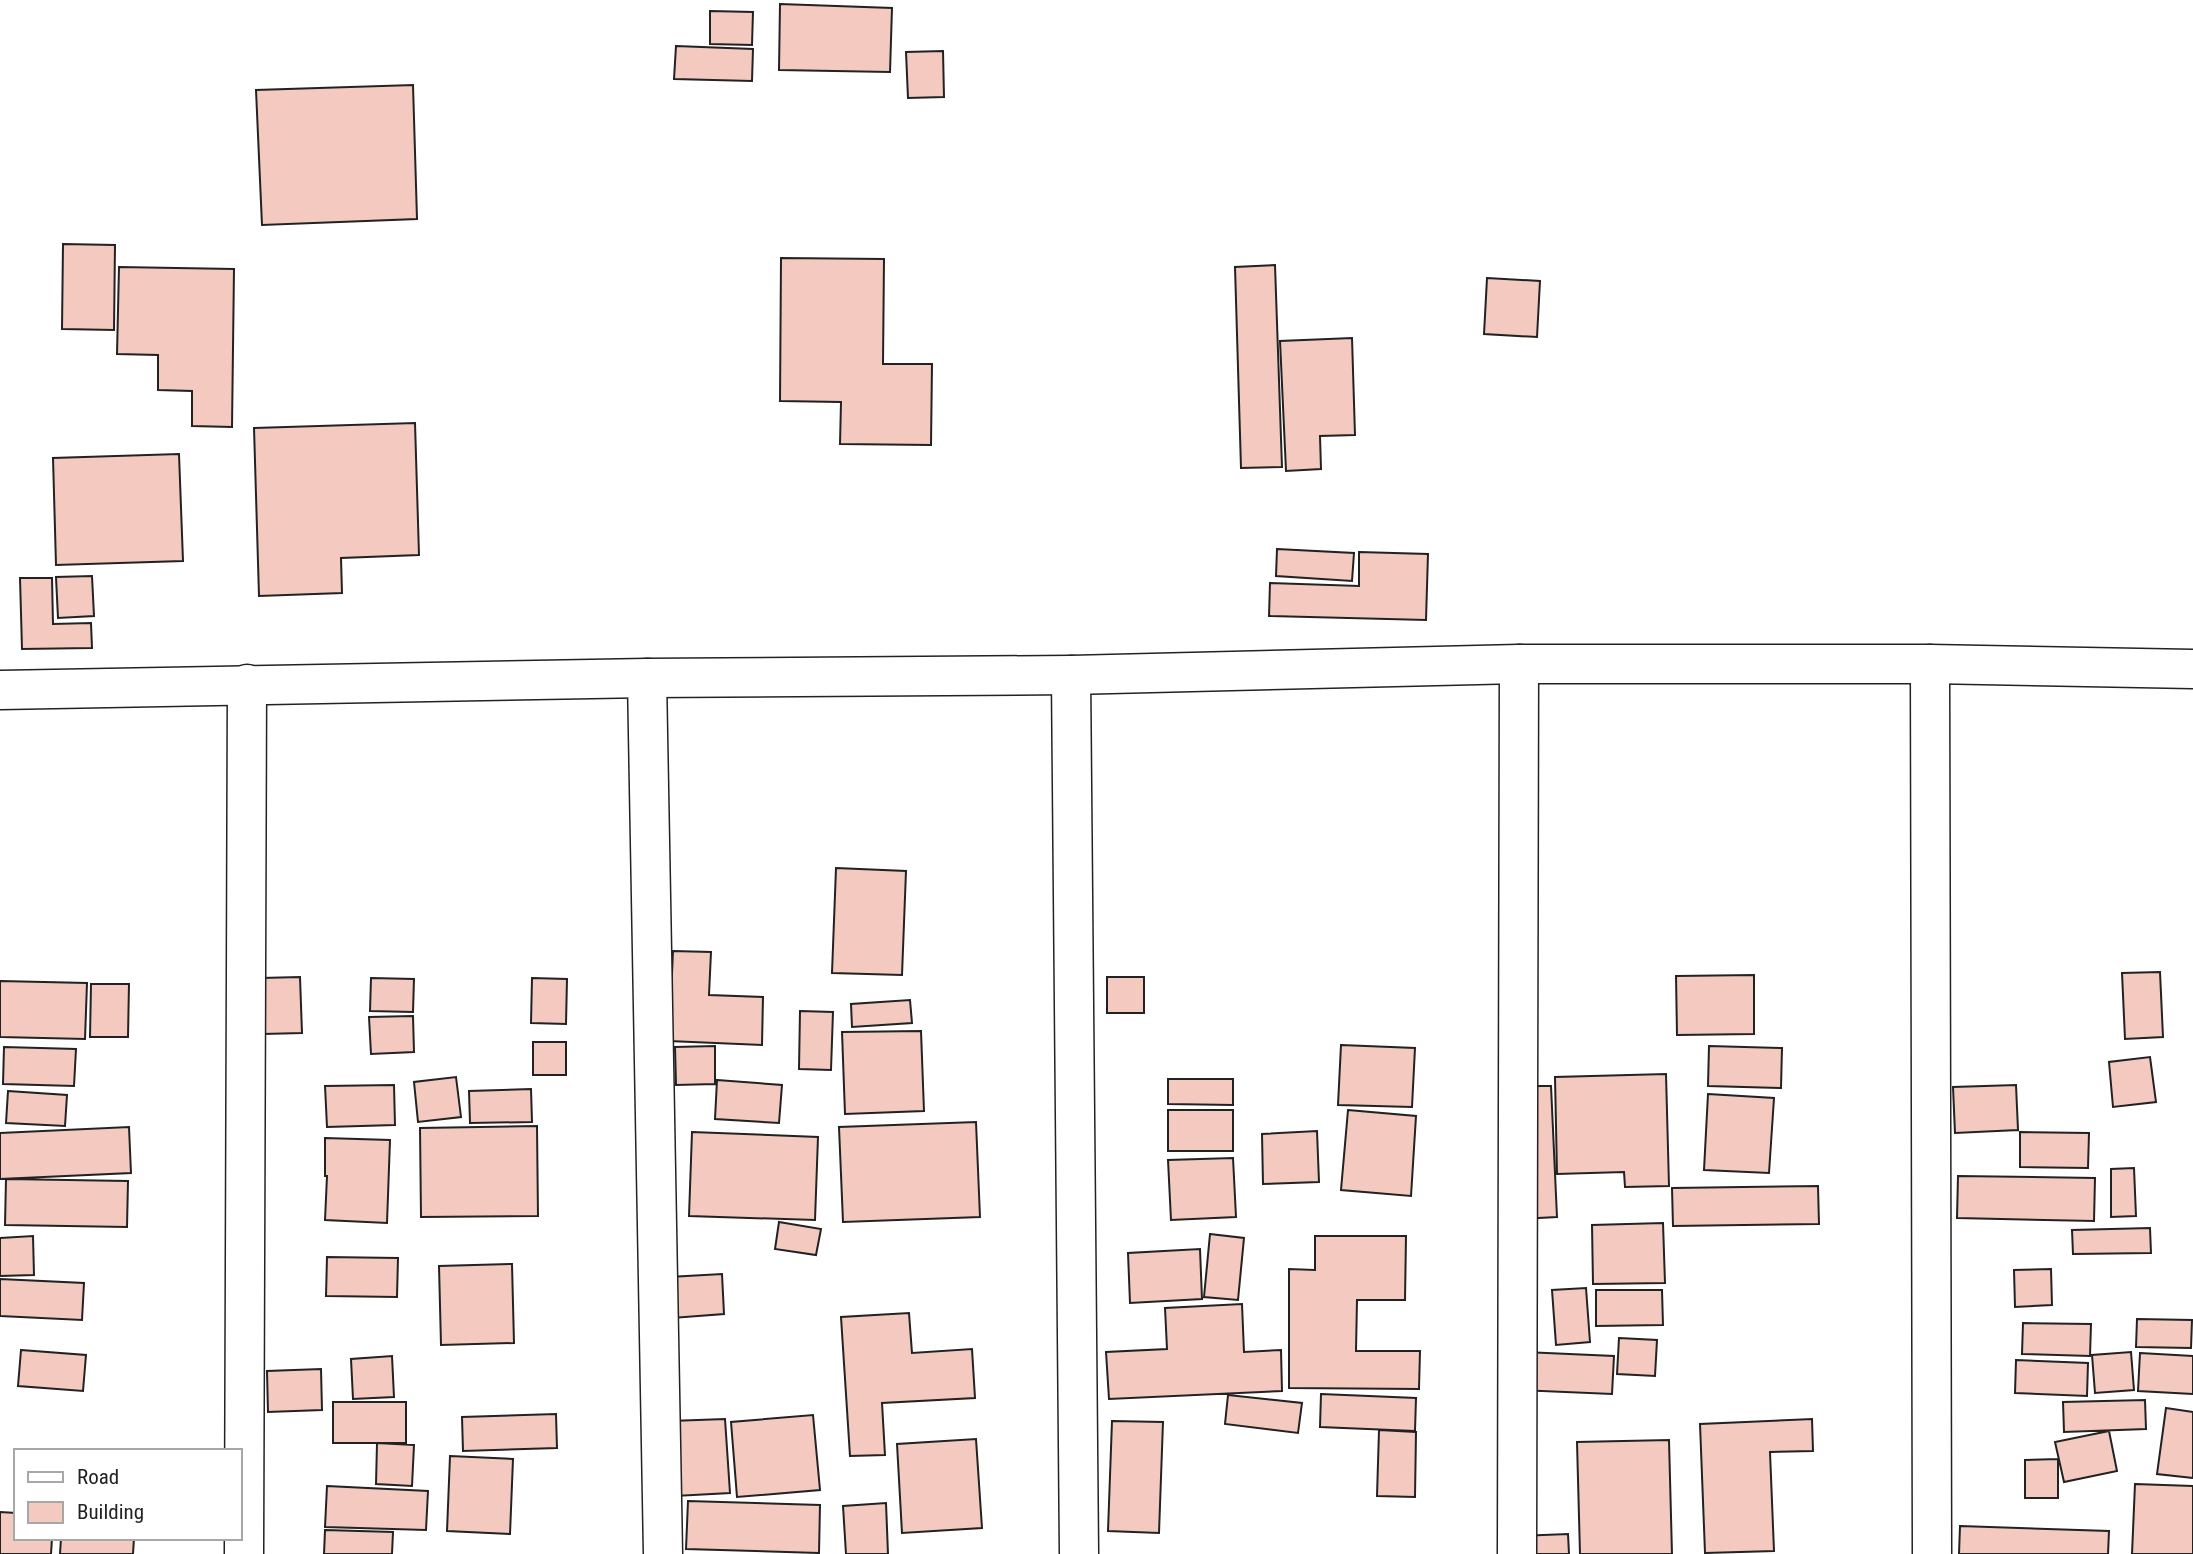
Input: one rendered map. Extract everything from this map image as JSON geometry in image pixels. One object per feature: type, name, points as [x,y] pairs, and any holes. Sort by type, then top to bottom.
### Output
[{"type":"street","points":[[1517,1554],[1519,664]]},
{"type":"street","points":[[0,690],[647,678],[1071,675],[1519,664],[1930,664],[2193,669]]},
{"type":"street","points":[[1930,664],[1932,1554]]},
{"type":"street","points":[[1071,675],[1079,1554]]},
{"type":"street","points":[[647,678],[663,1554]]},
{"type":"street","points":[[244,1554],[247,684]]},
{"type":"building","points":[[780,4],[892,8],[890,72],[779,70]]},
{"type":"building","points":[[710,11],[753,12],[752,45],[710,44]]},
{"type":"building","points":[[676,46],[753,49],[752,81],[674,79]]},
{"type":"building","points":[[943,51],[944,97],[908,98],[906,52]]},
{"type":"building","points":[[413,85],[417,219],[262,225],[256,90]]},
{"type":"building","points":[[63,244],[115,245],[114,330],[62,329]]},
{"type":"building","points":[[781,258],[884,259],[883,364],[932,364],[931,445],[840,444],[841,402],[780,401]]},
{"type":"building","points":[[1275,265],[1282,467],[1241,468],[1235,267]]},
{"type":"building","points":[[119,267],[234,269],[232,427],[192,426],[192,391],[158,390],[158,355],[117,354]]},
{"type":"building","points":[[1487,278],[1540,281],[1537,337],[1484,334]]},
{"type":"building","points":[[1352,338],[1355,435],[1320,436],[1321,469],[1286,471],[1280,341]]},
{"type":"building","points":[[415,423],[419,555],[341,558],[342,593],[259,596],[254,428]]},
{"type":"building","points":[[179,454],[183,561],[56,565],[53,458]]},
{"type":"building","points":[[1277,549],[1354,553],[1352,581],[1276,576]]},
{"type":"building","points":[[1359,552],[1428,554],[1426,620],[1269,616],[1270,583],[1359,586]]},
{"type":"building","points":[[92,576],[94,616],[58,618],[56,577]]},
{"type":"building","points":[[20,578],[52,578],[53,624],[91,623],[92,648],[22,649]]},
{"type":"building","points":[[836,868],[906,871],[902,975],[832,973]]},
{"type":"building","points":[[673,951],[711,952],[709,995],[763,997],[762,1045],[669,1041]]},
{"type":"building","points":[[2160,972],[2163,1037],[2125,1039],[2122,973]]},
{"type":"building","points":[[1754,975],[1754,1034],[1677,1035],[1676,976]]},
{"type":"building","points":[[300,977],[302,1033],[263,1034],[261,978]]},
{"type":"building","points":[[1107,977],[1144,977],[1144,1013],[1107,1013]]},
{"type":"building","points":[[371,978],[414,979],[413,1012],[370,1011]]},
{"type":"building","points":[[532,978],[567,979],[566,1024],[531,1023]]},
{"type":"building","points":[[0,981],[87,983],[85,1039],[0,1037]]},
{"type":"building","points":[[91,984],[129,984],[128,1037],[90,1037]]},
{"type":"building","points":[[910,1000],[912,1023],[852,1027],[851,1004]]},
{"type":"building","points":[[800,1011],[833,1012],[831,1070],[799,1069]]},
{"type":"building","points":[[413,1016],[414,1052],[371,1054],[369,1017]]},
{"type":"building","points":[[921,1031],[924,1111],[845,1114],[842,1032]]},
{"type":"building","points":[[533,1042],[566,1042],[566,1075],[533,1075]]},
{"type":"building","points":[[1341,1045],[1415,1048],[1412,1107],[1338,1105]]},
{"type":"building","points":[[715,1046],[715,1084],[676,1085],[675,1047]]},
{"type":"building","points":[[1709,1046],[1782,1048],[1781,1088],[1708,1086]]},
{"type":"building","points":[[4,1047],[76,1049],[74,1086],[3,1084]]},
{"type":"building","points":[[2150,1057],[2156,1102],[2113,1107],[2109,1062]]},
{"type":"building","points":[[1666,1074],[1669,1186],[1625,1187],[1624,1172],[1557,1174],[1555,1077]]},
{"type":"building","points":[[456,1077],[461,1117],[418,1122],[414,1082]]},
{"type":"building","points":[[1168,1079],[1233,1079],[1233,1105],[1168,1104]]},
{"type":"building","points":[[717,1080],[782,1085],[779,1123],[715,1119]]},
{"type":"building","points":[[394,1085],[395,1125],[327,1127],[325,1086]]},
{"type":"building","points":[[2016,1085],[2018,1130],[1955,1133],[1953,1087]]},
{"type":"building","points":[[1513,1086],[1551,1086],[1557,1217],[1518,1219]]},
{"type":"building","points":[[531,1089],[532,1122],[470,1123],[469,1091]]},
{"type":"building","points":[[8,1091],[67,1095],[65,1126],[6,1123]]},
{"type":"building","points":[[1708,1094],[1774,1098],[1769,1173],[1704,1170]]},
{"type":"building","points":[[1168,1110],[1233,1110],[1233,1151],[1168,1151]]},
{"type":"building","points":[[1348,1110],[1416,1116],[1411,1196],[1341,1190]]},
{"type":"building","points":[[976,1122],[980,1217],[843,1222],[839,1127]]},
{"type":"building","points":[[537,1126],[538,1216],[421,1217],[420,1128]]},
{"type":"building","points":[[129,1127],[131,1173],[0,1179],[0,1133]]},
{"type":"building","points":[[1317,1131],[1319,1182],[1263,1184],[1262,1134]]},
{"type":"building","points":[[692,1132],[818,1137],[815,1220],[689,1216]]},
{"type":"building","points":[[2020,1132],[2089,1133],[2088,1168],[2020,1167]]},
{"type":"building","points":[[325,1138],[390,1140],[387,1223],[325,1220]]},
{"type":"building","points":[[1233,1158],[1236,1217],[1171,1220],[1168,1160]]},
{"type":"building","points":[[2134,1168],[2136,1216],[2111,1217],[2111,1169]]},
{"type":"building","points":[[1958,1176],[2095,1178],[2094,1221],[1957,1218]]},
{"type":"building","points":[[6,1179],[128,1181],[127,1227],[5,1225]]},
{"type":"building","points":[[1818,1186],[1819,1224],[1673,1226],[1672,1188]]},
{"type":"building","points":[[779,1222],[821,1229],[816,1255],[775,1249]]},
{"type":"building","points":[[1663,1223],[1665,1283],[1593,1284],[1592,1225]]},
{"type":"building","points":[[2150,1228],[2151,1253],[2073,1254],[2072,1230]]},
{"type":"building","points":[[1210,1234],[1244,1238],[1238,1300],[1204,1297]]},
{"type":"building","points":[[33,1236],[34,1275],[0,1276],[0,1238]]},
{"type":"building","points":[[1315,1236],[1406,1236],[1405,1300],[1357,1300],[1356,1351],[1420,1351],[1419,1389],[1289,1388],[1289,1269],[1315,1270]]},
{"type":"building","points":[[1200,1249],[1202,1299],[1130,1303],[1128,1253]]},
{"type":"building","points":[[327,1257],[398,1258],[397,1297],[326,1296]]},
{"type":"building","points":[[512,1264],[514,1343],[441,1345],[439,1266]]},
{"type":"building","points":[[2051,1269],[2052,1305],[2015,1307],[2014,1270]]},
{"type":"building","points":[[722,1274],[724,1314],[672,1318],[669,1277]]},
{"type":"building","points":[[0,1279],[84,1283],[82,1320],[0,1316]]},
{"type":"building","points":[[1586,1288],[1590,1342],[1556,1345],[1552,1290]]},
{"type":"building","points":[[1596,1290],[1662,1290],[1663,1325],[1596,1326]]},
{"type":"building","points":[[1242,1304],[1244,1352],[1281,1350],[1282,1391],[1109,1399],[1106,1352],[1167,1349],[1165,1308]]},
{"type":"building","points":[[909,1313],[912,1353],[972,1349],[975,1398],[882,1403],[885,1455],[850,1456],[841,1317]]},
{"type":"building","points":[[2137,1319],[2192,1320],[2191,1348],[2136,1347]]},
{"type":"building","points":[[2023,1323],[2091,1324],[2090,1356],[2022,1354]]},
{"type":"building","points":[[1619,1338],[1657,1340],[1655,1376],[1617,1374]]},
{"type":"building","points":[[21,1350],[86,1355],[83,1391],[18,1386]]},
{"type":"building","points":[[1523,1352],[1614,1356],[1612,1394],[1521,1390]]},
{"type":"building","points":[[2131,1352],[2134,1390],[2095,1393],[2092,1355]]},
{"type":"building","points":[[2140,1353],[2193,1356],[2193,1394],[2138,1391]]},
{"type":"building","points":[[392,1356],[394,1397],[353,1399],[351,1359]]},
{"type":"building","points":[[2016,1360],[2088,1363],[2087,1396],[2015,1393]]},
{"type":"building","points":[[321,1369],[322,1410],[268,1412],[267,1371]]},
{"type":"building","points":[[1321,1394],[1416,1398],[1415,1431],[1320,1427]]},
{"type":"building","points":[[1228,1395],[1302,1403],[1298,1433],[1225,1424]]},
{"type":"building","points":[[2145,1400],[2146,1429],[2064,1432],[2063,1402]]},
{"type":"building","points":[[333,1402],[406,1402],[406,1443],[333,1443]]},
{"type":"building","points":[[2166,1408],[2193,1412],[2193,1478],[2157,1474]]},
{"type":"building","points":[[556,1414],[557,1448],[463,1451],[462,1417]]},
{"type":"building","points":[[813,1415],[820,1490],[737,1497],[731,1422]]},
{"type":"building","points":[[725,1419],[730,1493],[675,1496],[670,1421]]},
{"type":"building","points":[[1812,1419],[1813,1451],[1770,1452],[1774,1551],[1705,1553],[1700,1424]]},
{"type":"building","points":[[1112,1421],[1163,1422],[1159,1533],[1108,1531]]},
{"type":"building","points":[[1379,1430],[1416,1432],[1415,1497],[1377,1496]]},
{"type":"building","points":[[2109,1431],[2117,1471],[2064,1482],[2055,1442]]},
{"type":"building","points":[[976,1439],[982,1528],[902,1533],[897,1444]]},
{"type":"building","points":[[1669,1440],[1672,1554],[1580,1554],[1577,1442]]},
{"type":"building","points":[[377,1443],[414,1445],[412,1486],[376,1484]]},
{"type":"building","points":[[450,1456],[513,1459],[510,1534],[447,1531]]},
{"type":"building","points":[[2058,1459],[2058,1498],[2025,1498],[2025,1460]]},
{"type":"building","points":[[2135,1484],[2193,1486],[2193,1554],[2132,1554]]},
{"type":"building","points":[[327,1486],[428,1491],[426,1530],[325,1527]]},
{"type":"building","points":[[688,1501],[820,1505],[819,1553],[686,1549]]},
{"type":"building","points":[[886,1503],[888,1554],[846,1554],[843,1506]]},
{"type":"building","points":[[0,1512],[14,1513],[14,1540],[52,1540],[51,1554],[0,1554]]},
{"type":"building","points":[[1960,1526],[2109,1531],[2108,1554],[1959,1554]]},
{"type":"building","points":[[325,1530],[393,1532],[392,1554],[324,1554]]},
{"type":"building","points":[[1568,1534],[1569,1554],[1521,1554],[1520,1536]]},
{"type":"building","points":[[61,1540],[134,1540],[133,1554],[60,1554]]}]
